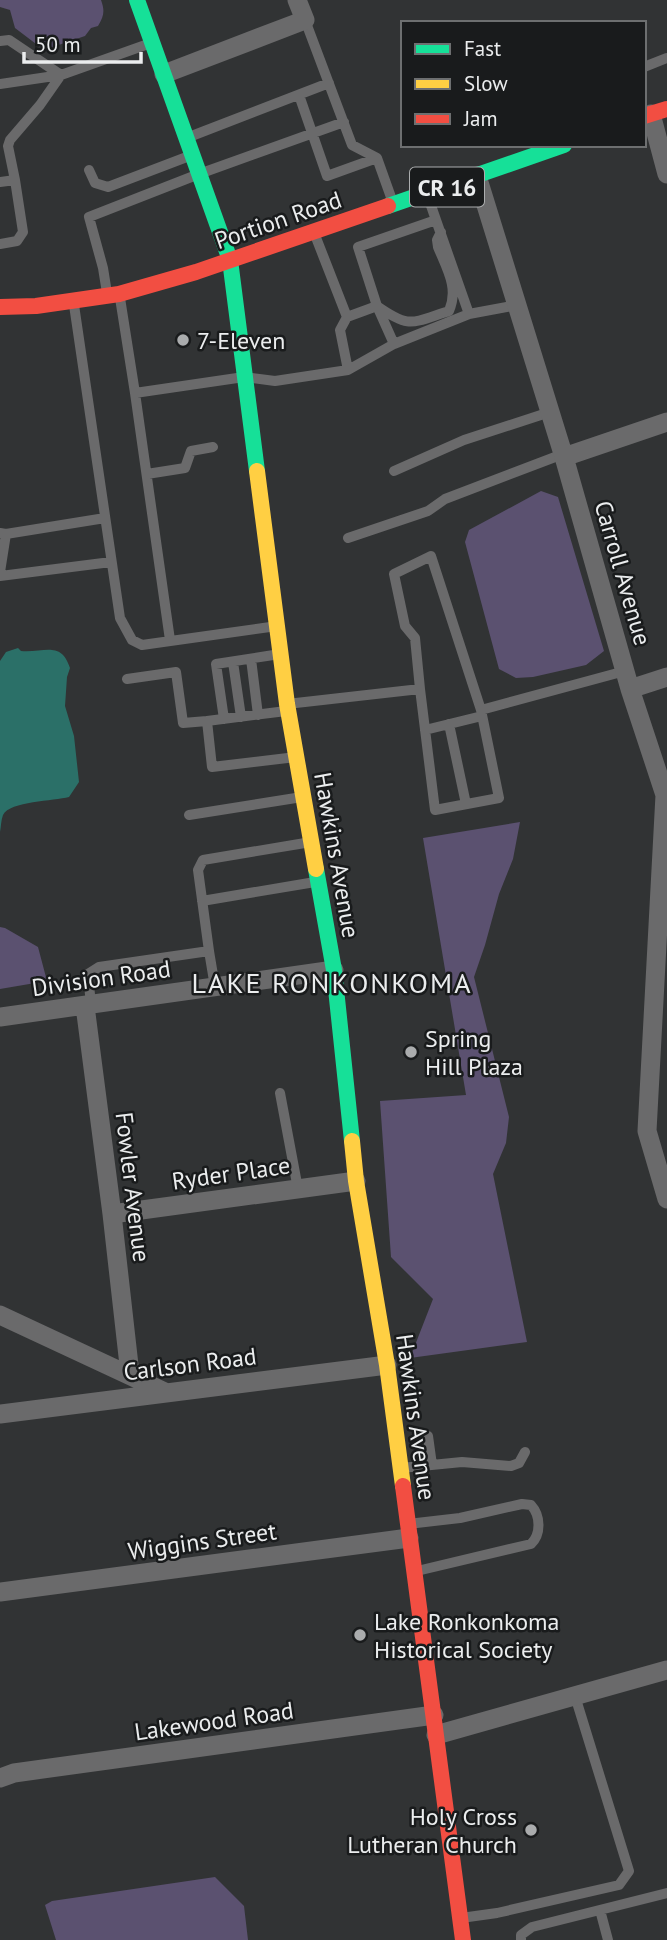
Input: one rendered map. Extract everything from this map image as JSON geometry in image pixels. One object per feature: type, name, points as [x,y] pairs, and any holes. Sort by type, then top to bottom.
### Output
[{"type":"street","name":"Hawkins Avenue","points":[[137,0],[230,260],[287,707],[334,970],[356,1181],[387,1365],[463,1940]]},
{"type":"street","points":[[164,74],[305,20],[297,0]]},
{"type":"street","points":[[654,113],[667,174]]},
{"type":"street","name":"Portion Road","points":[[0,307],[114,296],[230,260],[558,147]]},
{"type":"street","name":"Carroll Avenue","points":[[477,176],[665,795],[647,1130],[667,1199]]},
{"type":"street","points":[[563,456],[667,422]]},
{"type":"street","points":[[628,680],[667,677]]},
{"type":"street","name":"Division Road","points":[[0,1017],[334,970]]},
{"type":"street","name":"Fowler Avenue","points":[[88,1005],[130,1374]]},
{"type":"street","points":[[647,1130],[667,1124]]},
{"type":"street","name":"Ryder Place","points":[[112,1214],[356,1181]]},
{"type":"street","points":[[0,1315],[165,1392]]},
{"type":"street","name":"Carlson Road","points":[[0,1414],[387,1365]]},
{"type":"street","name":"Wiggins Street","points":[[0,1592],[409,1531]]},
{"type":"street","name":"Lakewood Road","points":[[0,1778],[14,1773],[435,1725],[575,1696],[667,1670]]},
{"type":"lane","points":[[305,20],[352,145],[377,159],[394,204]]},
{"type":"lane","points":[[0,41],[9,40],[61,75]]},
{"type":"lane","points":[[0,84],[61,75],[152,43]]},
{"type":"lane","points":[[646,65],[667,58]]},
{"type":"lane","points":[[0,244],[17,241],[23,232],[8,146],[10,140],[61,75]]},
{"type":"lane","points":[[187,138],[329,83]]},
{"type":"lane","points":[[299,95],[327,176],[377,159]]},
{"type":"lane","points":[[170,640],[135,393],[114,296],[89,217],[344,122]]},
{"type":"lane","points":[[89,170],[95,183],[108,187],[193,155]]},
{"type":"lane","points":[[0,182],[15,180]]},
{"type":"lane","points":[[427,193],[469,314]]},
{"type":"lane","points":[[349,219],[377,306],[394,344]]},
{"type":"lane","points":[[358,247],[436,220]]},
{"type":"lane","points":[[314,231],[347,317]]},
{"type":"lane","points":[[377,306],[393,318],[411,323],[449,311],[454,298],[453,288],[438,247],[437,240],[441,232]]},
{"type":"lane","points":[[73,302],[120,618],[132,640],[142,645],[277,625]]},
{"type":"lane","points":[[348,370],[340,330],[347,317],[377,306]]},
{"type":"lane","points":[[135,393],[244,377],[275,381],[348,370],[394,344],[469,314],[517,306]]},
{"type":"lane","points":[[394,471],[464,440],[550,412]]},
{"type":"lane","points":[[147,474],[185,468],[191,451],[213,447]]},
{"type":"lane","points":[[348,538],[428,511],[445,499],[563,456]]},
{"type":"lane","points":[[105,518],[3,533],[0,574],[111,562]]},
{"type":"lane","points":[[431,556],[482,713],[499,798],[435,810],[420,689],[415,638],[405,626],[394,574],[431,556]]},
{"type":"lane","points":[[223,719],[216,664],[281,654]]},
{"type":"lane","points":[[251,659],[258,715]]},
{"type":"lane","points":[[233,662],[241,717]]},
{"type":"lane","points":[[127,679],[176,673],[183,723],[258,715],[287,707],[420,689]]},
{"type":"lane","points":[[425,730],[482,713],[628,680]]},
{"type":"lane","points":[[207,721],[212,767],[296,757]]},
{"type":"lane","points":[[449,724],[466,804]]},
{"type":"lane","points":[[189,815],[303,797]]},
{"type":"lane","points":[[215,987],[198,870],[204,860],[311,842]]},
{"type":"lane","points":[[202,901],[318,881]]},
{"type":"lane","points":[[88,1005],[88,974],[99,967],[209,951]]},
{"type":"lane","points":[[280,1093],[298,1189]]},
{"type":"lane","points":[[428,1436],[432,1465]]},
{"type":"lane","points":[[400,1468],[463,1462],[512,1466],[519,1463],[524,1452]]},
{"type":"lane","points":[[409,1531],[522,1504],[531,1505],[535,1510],[539,1531],[531,1544],[414,1572]]},
{"type":"lane","points":[[460,1918],[497,1913],[619,1885],[629,1871],[575,1696]]},
{"type":"lane","points":[[521,1940],[521,1936],[532,1927],[667,1893]]},
{"type":"lane","points":[[600,1910],[608,1940]]},
{"type":"shaded area","points":[[0,0],[101,0],[103,13],[98,26],[91,28],[85,36],[44,50],[15,28],[10,10],[0,7]]},
{"type":"shaded area","points":[[541,491],[558,497],[604,651],[586,665],[533,677],[516,678],[499,669],[465,542],[469,530]]},
{"type":"shaded area","points":[[18,648],[21,651],[57,651],[66,659],[70,668],[65,706],[74,736],[79,782],[69,797],[23,804],[7,810],[2,817],[0,832],[0,661],[6,652]]},
{"type":"shaded area","points":[[520,822],[513,859],[499,894],[474,977],[509,1117],[506,1143],[493,1174],[527,1342],[410,1358],[433,1299],[391,1257],[380,1101],[466,1095],[423,838]]},
{"type":"shaded area","points":[[0,927],[38,947],[47,981],[0,989]]},
{"type":"shaded area","points":[[215,1877],[244,1906],[248,1940],[56,1940],[45,1905],[52,1901]]},
{"type":"traffic: fast","points":[[137,0],[230,260],[257,471]]},
{"type":"traffic: fast","points":[[388,206],[558,147]]},
{"type":"traffic: fast","points":[[316,869],[334,970],[352,1141]]},
{"type":"traffic: slow","points":[[257,471],[287,704],[316,869]]},
{"type":"traffic: slow","points":[[352,1141],[403,1486]]},
{"type":"traffic: jam","points":[[646,115],[667,109]]},
{"type":"traffic: jam","points":[[0,307],[36,306],[119,294],[196,272],[388,206]]},
{"type":"traffic: jam","points":[[403,1486],[463,1940]]},
{"type":"place","name":"7-Eleven","points":[[183,340]]},
{"type":"place","name":"Spring Hill Plaza","points":[[411,1052]]},
{"type":"place","name":"Lake Ronkonkoma Historical Society","points":[[360,1635]]},
{"type":"place","name":"Holy Cross Lutheran Church","points":[[531,1830]]},
{"type":"district","name":"LAKE RONKONKOMA","points":[[332,982]]}]
